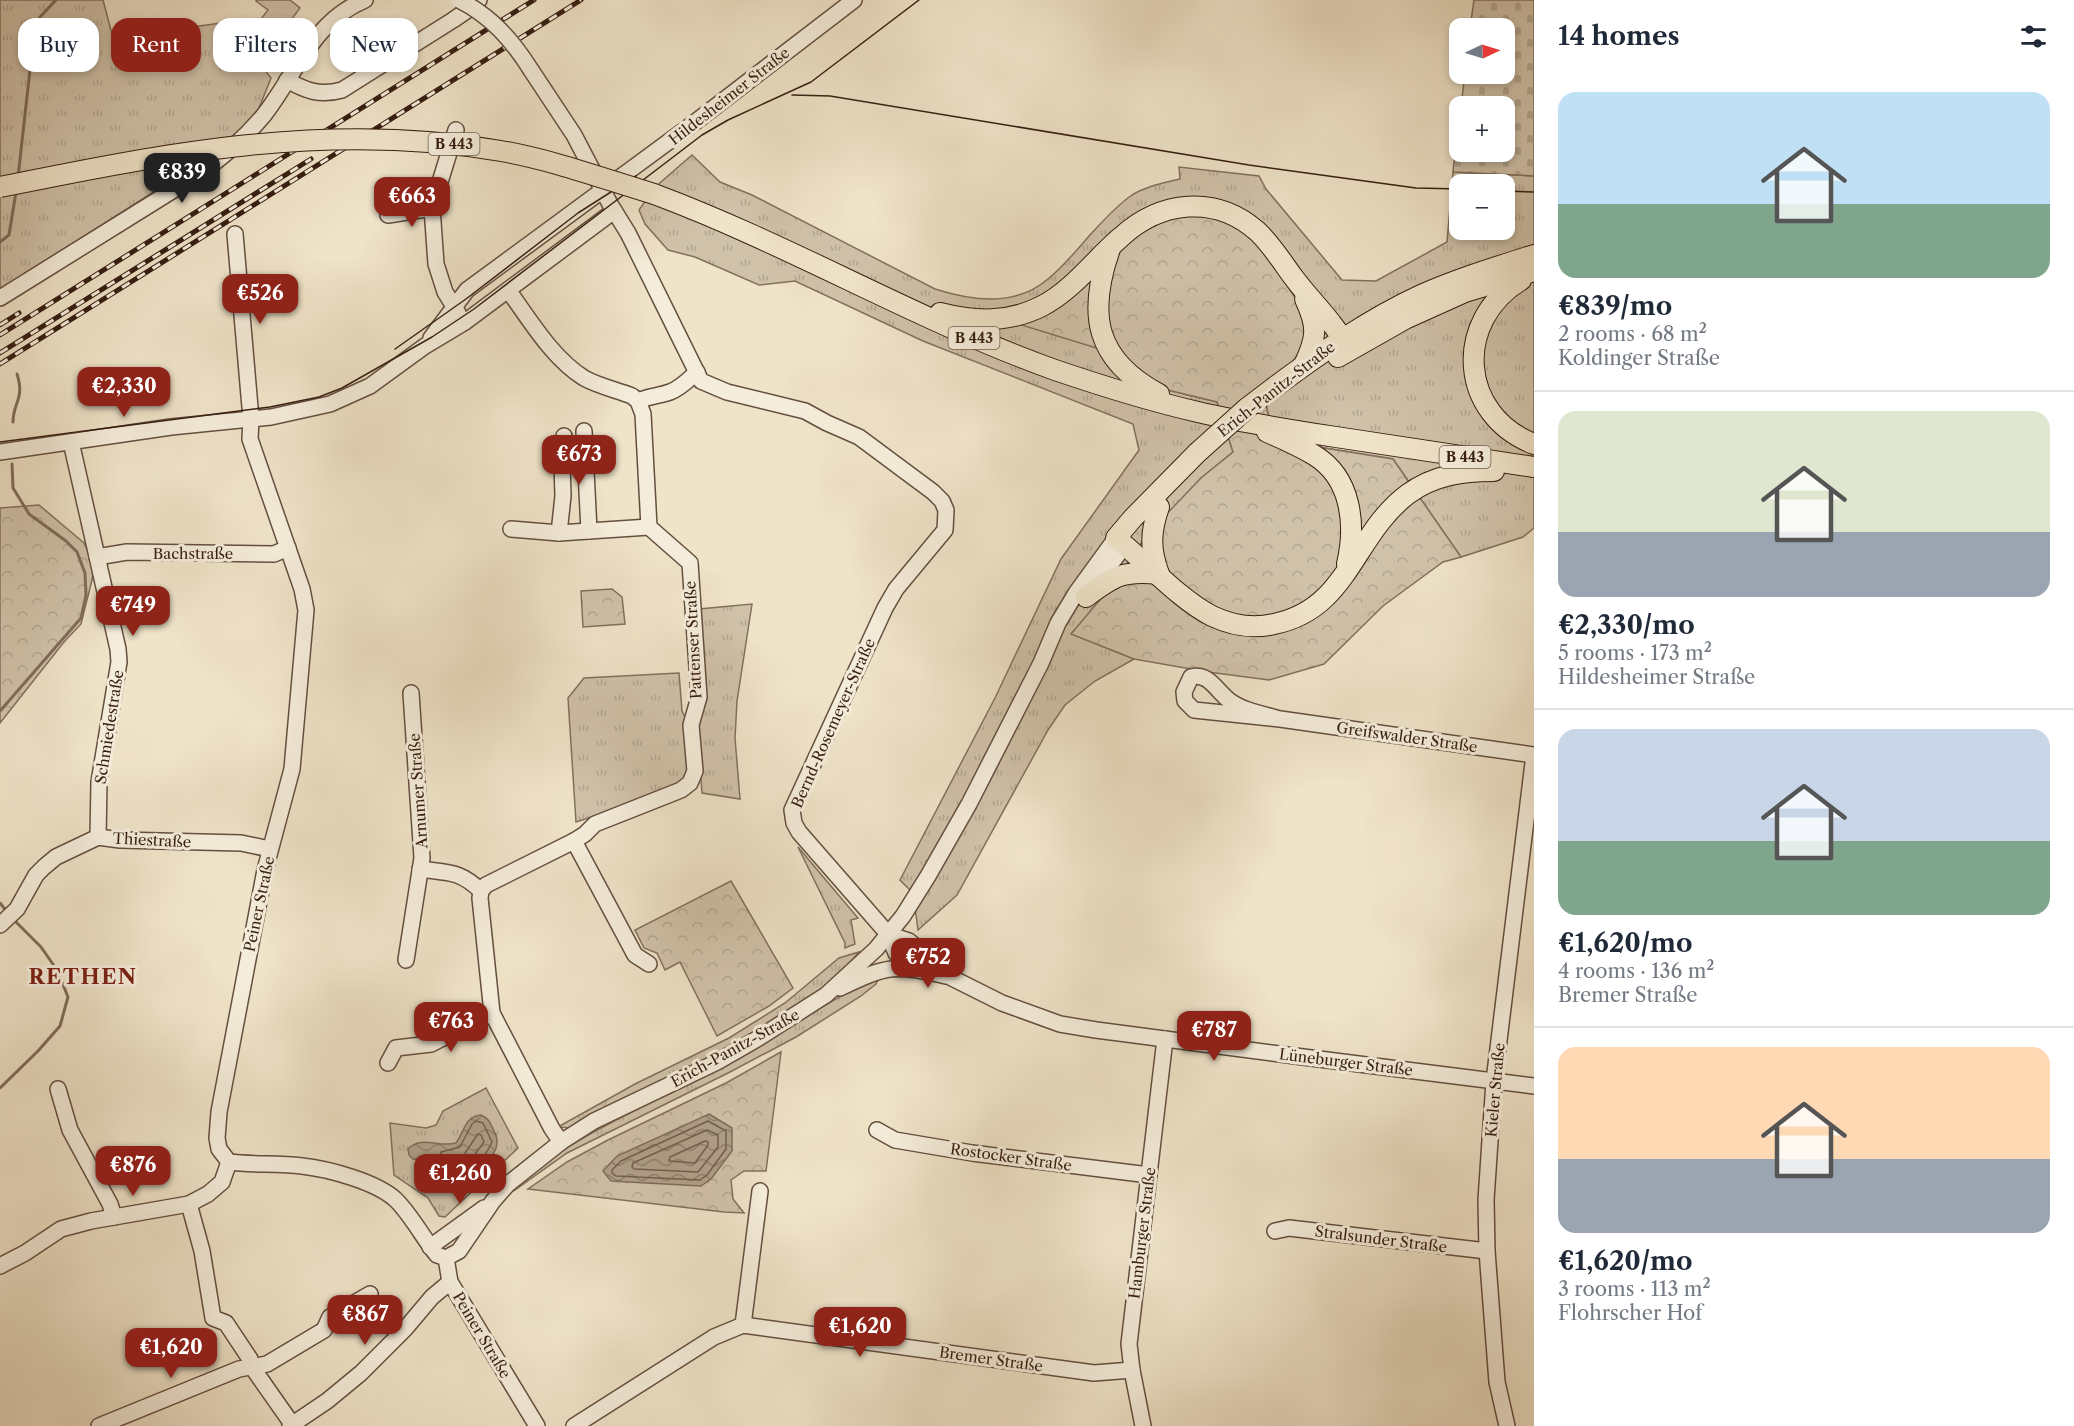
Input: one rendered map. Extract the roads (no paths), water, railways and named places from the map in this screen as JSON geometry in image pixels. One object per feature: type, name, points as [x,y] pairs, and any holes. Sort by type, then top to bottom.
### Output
[{"type":"main road","name":"B 443","points":[[0,187],[110,165],[237,145],[329,138],[438,142],[502,151],[543,160],[654,194],[725,222],[978,340],[1056,370],[1152,400],[1199,413],[1293,430],[1534,469]]},
{"type":"main road","points":[[894,300],[958,318],[977,320],[1011,317],[1043,305],[1057,296],[1138,223],[1156,213],[1192,206],[1227,213],[1244,221],[1258,232],[1346,344]]},
{"type":"main road","points":[[1110,249],[1098,288],[1097,309],[1101,331],[1110,350],[1121,367],[1136,380],[1199,413]]},
{"type":"main road","name":"Erich-Panitz-Straße","points":[[1284,387],[1399,306],[1460,280],[1534,255]]},
{"type":"main road","points":[[1534,272],[1495,300],[1482,320],[1473,356],[1476,380],[1483,399],[1494,415],[1511,431],[1534,444]]},
{"type":"main road","name":"Erich-Panitz-Straße","points":[[1120,541],[1133,518],[1204,454],[1254,416],[1304,366],[1346,344],[1465,292],[1534,272]]},
{"type":"main road","points":[[1294,278],[1312,314],[1315,328],[1315,339],[1304,366]]},
{"type":"main road","points":[[1320,308],[1340,318],[1352,319],[1366,317],[1399,306]]},
{"type":"main road","points":[[1240,420],[1315,456],[1341,483],[1352,524],[1345,573]]},
{"type":"main road","name":"Erich-Panitz-Straße","points":[[1120,541],[1140,526],[1159,507],[1204,454]]},
{"type":"main road","points":[[1120,541],[1210,615],[1248,626],[1268,626],[1305,614],[1320,604],[1335,589],[1386,515],[1407,495],[1425,483],[1469,471],[1534,469]]},
{"type":"main road","points":[[1159,507],[1152,539],[1153,556],[1159,574]]},
{"type":"main road","points":[[1086,597],[1109,580],[1124,574],[1138,572],[1159,574]]},
{"type":"street","points":[[0,298],[218,160],[249,132],[265,113],[312,40],[343,11],[365,0]]},
{"type":"street","points":[[459,0],[482,13],[495,24],[519,51],[574,135],[643,260],[696,369],[681,386],[670,392],[638,401]]},
{"type":"street","points":[[286,80],[312,93],[329,94],[342,90],[453,20],[475,5],[478,0]]},
{"type":"street","name":"Hildesheimer Straße","points":[[425,346],[467,290],[694,123],[854,0]]},
{"type":"street","points":[[456,130],[432,208],[436,264],[442,285],[454,308],[465,322]]},
{"type":"street","points":[[388,215],[432,208]]},
{"type":"street","name":"Hildesheimer Straße","points":[[0,452],[171,427],[307,411],[349,397],[465,322],[614,211]]},
{"type":"street","name":"Peiner Straße","points":[[229,1162],[219,1149],[217,1138],[219,1112],[252,932],[270,849],[292,769],[306,610],[302,589],[250,439],[251,419],[235,234]]},
{"type":"street","points":[[508,290],[558,356],[571,369],[586,379],[632,396],[638,401],[643,414],[649,527],[559,533],[511,529]]},
{"type":"street","name":"Bernd-Rosemeyer-Straße","points":[[696,369],[703,382],[727,392],[805,411],[859,438],[942,501],[947,519],[945,530],[896,589],[885,608],[792,810],[794,823],[799,832],[888,934]]},
{"type":"street","points":[[584,431],[589,531]]},
{"type":"street","points":[[559,533],[563,496],[564,436]]},
{"type":"street","name":"Schmiedestraße","points":[[71,442],[117,643],[119,662],[99,782],[98,837]]},
{"type":"street","name":"Pattenser Straße","points":[[481,891],[486,885],[574,841],[595,824],[681,790],[690,783],[694,771],[691,725],[699,697],[690,563],[649,527]]},
{"type":"street","name":"Erich-Panitz-Straße","points":[[1041,663],[1086,597],[1120,541]]},
{"type":"street","name":"Erich-Panitz-Straße","points":[[446,1258],[459,1251],[493,1201],[508,1184],[561,1142],[594,1121],[717,1062],[757,1039],[826,995],[876,949],[903,915],[964,813],[1041,663],[1058,623],[1070,603],[1120,541]]},
{"type":"street","name":"Bachstraße","points":[[97,557],[127,552],[274,554],[288,548]]},
{"type":"street","name":"Greifswalder Straße","points":[[1280,719],[1227,700],[1203,677],[1197,675],[1191,677],[1184,692],[1185,701],[1194,710],[1280,719],[1534,754]]},
{"type":"street","name":"Arnumer Straße","points":[[406,960],[422,858],[411,693]]},
{"type":"street","name":"Kieler Straße","points":[[1508,1426],[1497,1382],[1487,1251],[1486,1200],[1494,1081],[1534,754]]},
{"type":"street","name":"Thiestraße","points":[[8,918],[36,875],[44,867],[56,857],[98,837],[120,840],[241,843],[270,849]]},
{"type":"street","points":[[574,841],[634,956],[649,964]]},
{"type":"street","points":[[420,869],[459,874],[481,891],[492,1013],[552,1129],[561,1142]]},
{"type":"street","points":[[888,934],[896,953],[912,968]]},
{"type":"street","name":"Lüneburger Straße","points":[[888,934],[909,941],[952,978],[1002,1004],[1060,1024],[1534,1086]]},
{"type":"street","name":"Lüneburger Straße","points":[[826,995],[882,970],[896,967],[912,968],[952,978]]},
{"type":"street","points":[[388,1063],[396,1048],[431,1044],[492,1013]]},
{"type":"street","name":"Hamburger Straße","points":[[1143,1426],[1129,1344],[1165,1039]]},
{"type":"street","points":[[58,1089],[70,1130],[110,1204],[114,1217]]},
{"type":"street","name":"Rostocker Straße","points":[[877,1130],[895,1140],[961,1151],[1149,1175]]},
{"type":"street","points":[[0,1266],[25,1253],[61,1229],[90,1221],[189,1204],[208,1194],[222,1182],[229,1162],[304,1166],[366,1182],[394,1198],[437,1256],[446,1258]]},
{"type":"street","points":[[574,1426],[714,1337],[743,1325],[760,1191]]},
{"type":"street","name":"Erich-Panitz-Straße","points":[[430,1247],[493,1201]]},
{"type":"street","points":[[189,1204],[202,1251],[213,1318],[226,1323],[291,1425],[327,1401],[361,1373],[405,1329],[432,1297],[450,1282]]},
{"type":"street","name":"Stralsunder Straße","points":[[1275,1231],[1289,1228],[1487,1251]]},
{"type":"street","name":"Peiner Straße","points":[[446,1258],[450,1282],[537,1426]]},
{"type":"street","points":[[99,1426],[239,1369],[267,1364],[324,1330],[330,1317],[370,1294]]},
{"type":"street","name":"Bremer Straße","points":[[743,1325],[1094,1373],[1132,1370]]},
{"type":"water","points":[[709,1114],[732,1128],[732,1151],[711,1179],[701,1186],[611,1181],[603,1171],[617,1156]]},
{"type":"water","points":[[481,1115],[490,1122],[496,1136],[497,1147],[478,1171],[468,1172],[438,1162],[413,1159],[409,1155],[408,1149],[419,1143],[456,1143],[468,1122],[475,1116]]},
{"type":"waterway","points":[[18,177],[35,25],[56,0]]},
{"type":"waterway","points":[[0,242],[9,235],[16,192]]},
{"type":"waterway","points":[[13,422],[20,389],[17,374]]},
{"type":"waterway","points":[[0,711],[81,618],[86,595],[85,573],[77,552],[29,514],[13,488],[12,464]]},
{"type":"waterway","points":[[0,903],[8,913]]},
{"type":"waterway","points":[[0,1088],[60,1026],[68,997],[57,970],[41,947],[14,920]]},
{"type":"tram line","points":[[0,442],[270,407],[319,397],[342,388],[432,337],[474,309],[702,135],[728,120],[811,82],[919,0]]},
{"type":"tram line","points":[[792,95],[830,96],[1249,165],[1416,188],[1449,189]]},
{"type":"tram line","points":[[395,349],[466,299],[578,213],[636,176]]},
{"type":"tram line","points":[[1515,191],[1534,192]]},
{"type":"railway","points":[[0,335],[534,0]]},
{"type":"railway","points":[[0,364],[581,0]]},
{"type":"railway","points":[[0,353],[311,159]]},
{"type":"railway","points":[[0,325],[19,313]]},
{"type":"district","name":"RETHEN","points":[[83,976]]}]
